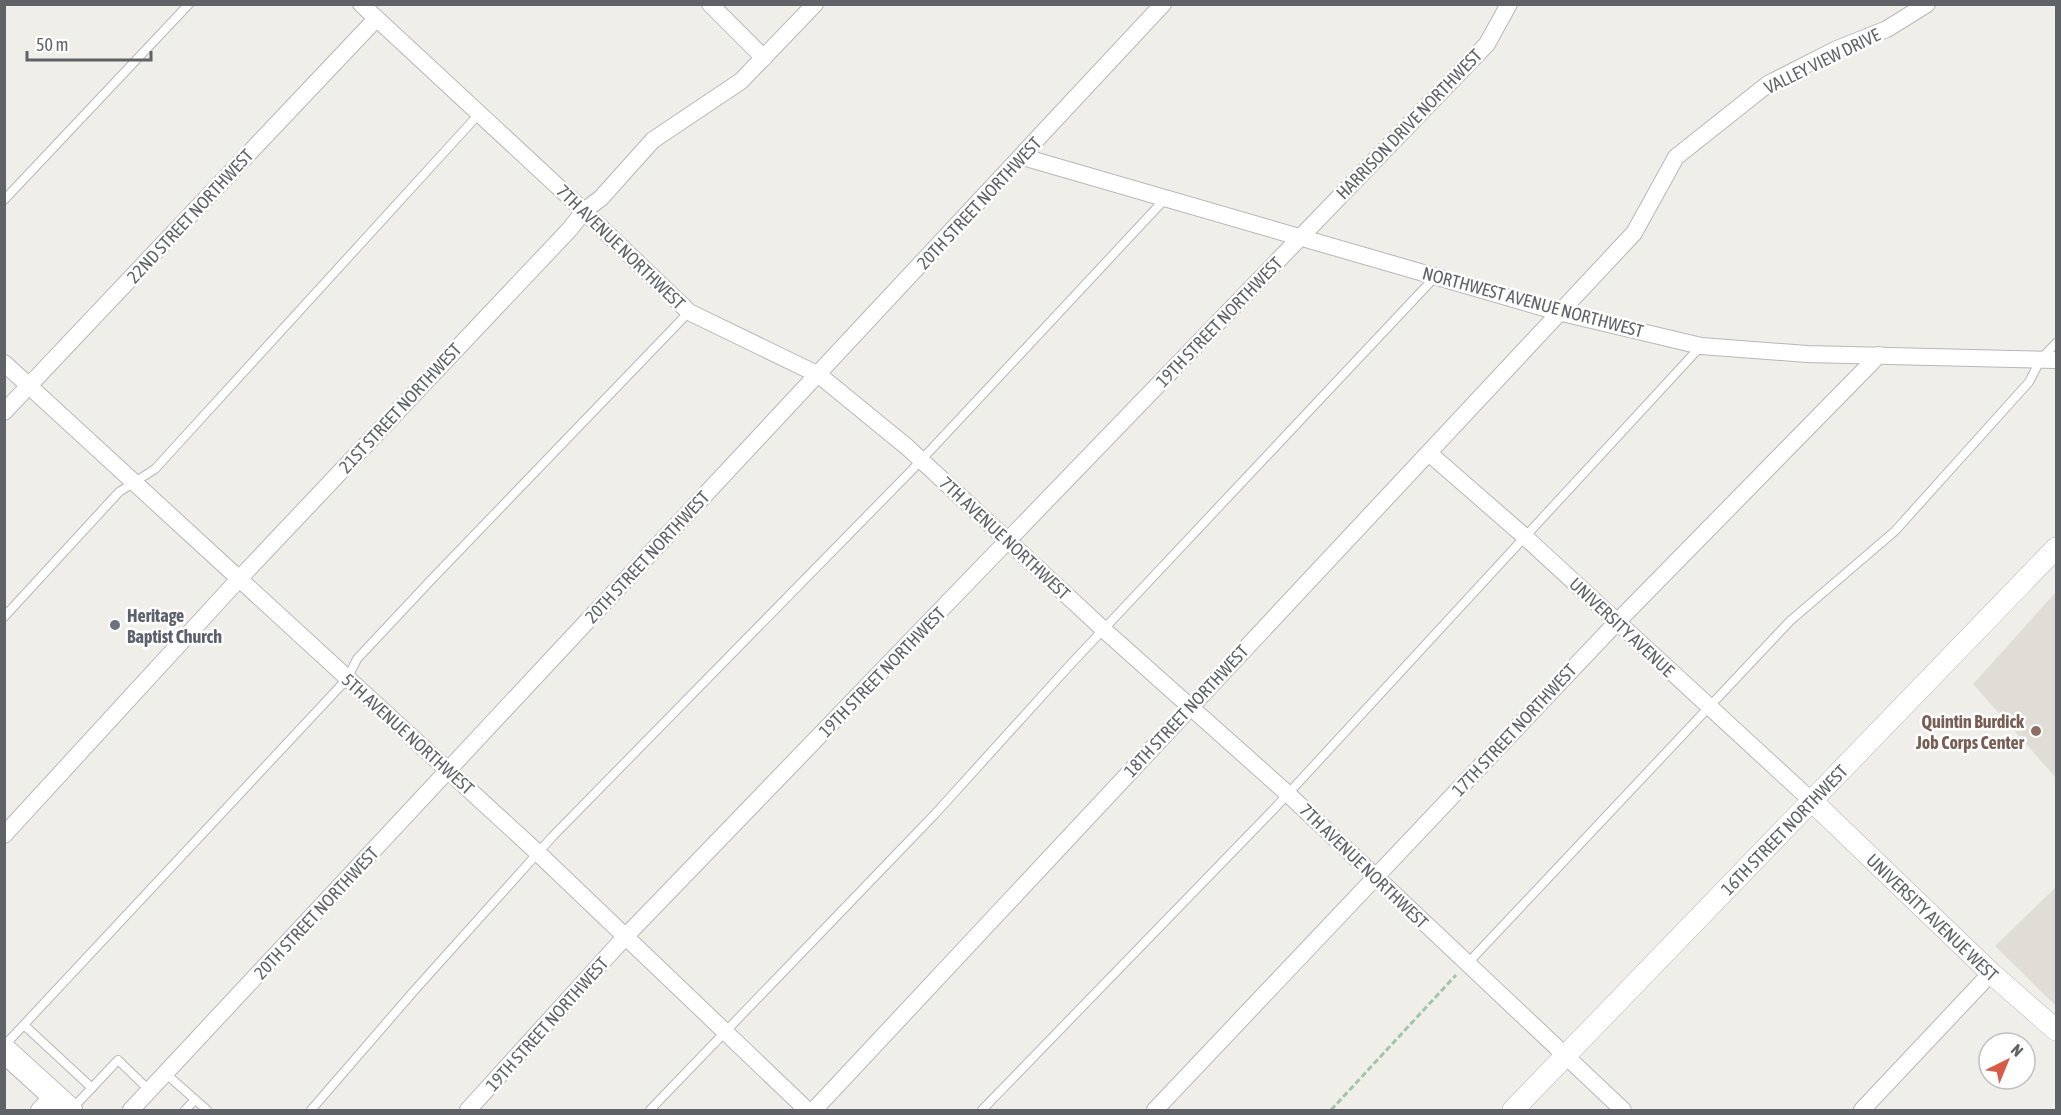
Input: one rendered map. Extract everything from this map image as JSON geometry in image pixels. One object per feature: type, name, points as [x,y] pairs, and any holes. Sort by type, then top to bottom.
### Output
[{"type":"main road","points":[[4,1050],[58,1107]]},
{"type":"street","name":"7TH AVENUE NORTHWEST","points":[[361,4],[689,312],[819,375],[921,460],[1103,629],[1288,794],[1623,1110]]},
{"type":"street","points":[[710,4],[764,58]]},
{"type":"street","name":"21ST STREET NORTHWEST","points":[[4,835],[239,579],[569,230],[584,211],[601,198],[653,140],[741,81],[815,4]]},
{"type":"street","name":"20TH STREET NORTHWEST","points":[[131,1110],[1023,157],[1163,4]]},
{"type":"street","name":"HARRISON DRIVE NORTHWEST","points":[[1301,237],[1487,44],[1509,4]]},
{"type":"street","name":"VALLEY VIEW DRIVE","points":[[1558,312],[1634,233],[1676,157],[1768,84],[1837,49],[1887,29],[1927,4]]},
{"type":"street","name":"22ND STREET NORTHWEST","points":[[4,412],[376,19]]},
{"type":"street","name":"NORTHWEST AVENUE NORTHWEST","points":[[1023,157],[1558,312],[1701,346],[1807,354],[2049,359]]},
{"type":"street","name":"19TH STREET NORTHWEST","points":[[468,1110],[625,937],[1301,237]]},
{"type":"street","name":"18TH STREET NORTHWEST","points":[[814,1110],[1189,707],[1430,454],[1558,312]]},
{"type":"street","name":"17TH STREET NORTHWEST","points":[[1155,1110],[1617,622],[1879,355]]},
{"type":"street","name":"5TH AVENUE NORTHWEST","points":[[4,363],[538,853],[807,1110]]},
{"type":"street","name":"UNIVERSITY AVENUE","points":[[1430,454],[1524,536],[1813,802]]},
{"type":"street","name":"16TH STREET NORTHWEST","points":[[1513,1110],[2056,548]]},
{"type":"street","name":"UNIVERSITY AVENUE WEST","points":[[1813,802],[1992,974],[2056,1030]]},
{"type":"street","points":[[1862,1110],[1992,974]]},
{"type":"lane","points":[[4,200],[189,4]]},
{"type":"lane","points":[[4,617],[119,492],[155,469],[479,114]]},
{"type":"lane","points":[[311,1110],[538,853],[921,460],[1165,198]]},
{"type":"lane","points":[[650,1110],[935,814],[1103,629],[1435,277]]},
{"type":"lane","points":[[4,1046],[347,679],[357,659],[430,580],[689,312]]},
{"type":"lane","points":[[1467,964],[1790,621],[1895,531],[2049,359],[2056,343]]},
{"type":"lane","points":[[982,1110],[1288,794],[1701,346]]},
{"type":"lane","points":[[24,1025],[92,1088]]},
{"type":"lane","points":[[58,1107],[92,1088],[117,1060],[149,1089]]},
{"type":"lane","points":[[165,1073],[207,1110]]},
{"type":"lane","points":[[185,1110],[195,1100]]},
{"type":"path","points":[[1331,1110],[1467,964]]},
{"type":"shaded area","name":"Quintin Burdick Job Corps Center","points":[[2056,592],[2056,778],[1973,684]]},
{"type":"shaded area","points":[[2056,887],[2056,1006],[1995,946]]},
{"type":"place","name":"Heritage Baptist Church","points":[[115,625]]},
{"type":"place","name":"Quintin Burdick Job Corps Center","points":[[2036,731]]}]
